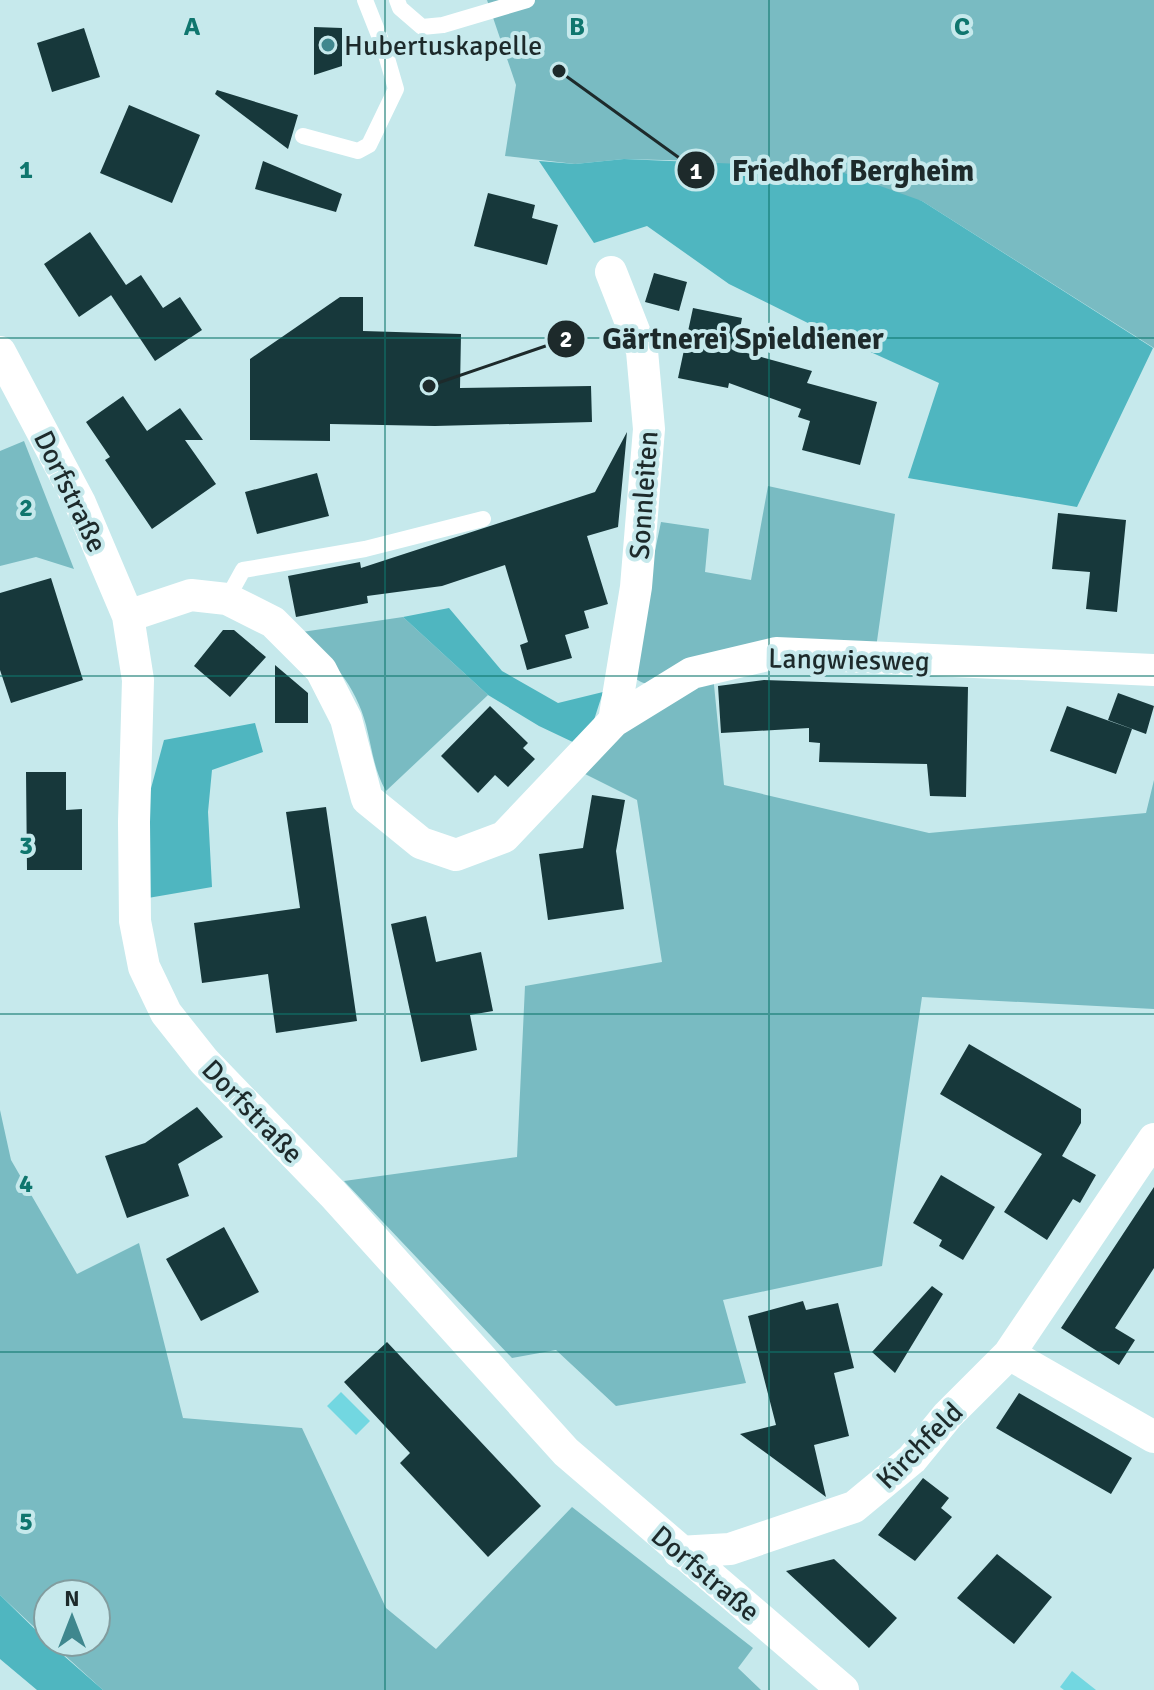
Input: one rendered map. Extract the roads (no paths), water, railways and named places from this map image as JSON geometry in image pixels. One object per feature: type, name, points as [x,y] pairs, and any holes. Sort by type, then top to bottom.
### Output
[{"type":"street","name":"Sonnleiten","points":[[611,272],[642,351],[649,429],[636,587],[614,721]]},
{"type":"street","name":"Dorfstraße","points":[[0,352],[80,503],[128,616],[138,680],[135,921],[144,967],[166,1013],[204,1061],[333,1194],[566,1452],[843,1690]]},
{"type":"street","name":"Langwiesweg","points":[[128,616],[191,595],[227,599],[273,622],[321,670],[346,719],[367,799],[421,843],[456,855],[504,837],[614,721],[692,673],[776,653],[1154,670]]},
{"type":"street","name":"Kirchfeld","points":[[679,1552],[730,1549],[854,1507],[912,1459],[948,1415],[1009,1354],[1154,1139]]},
{"type":"street","points":[[1009,1354],[1154,1437]]},
{"type":"lane","points":[[303,136],[358,151],[369,145],[396,89],[365,0]]},
{"type":"lane","points":[[397,0],[400,8],[422,27],[443,25],[527,0]]},
{"type":"lane","points":[[227,599],[243,570],[365,549],[483,519]]},
{"type":"place","name":"Hubertuskapelle","points":[[328,45]]},
{"type":"place","name":"Friedhof Bergheim","points":[[559,71]]},
{"type":"place","name":"Gärtnerei Spieldiener","points":[[429,386]]}]
